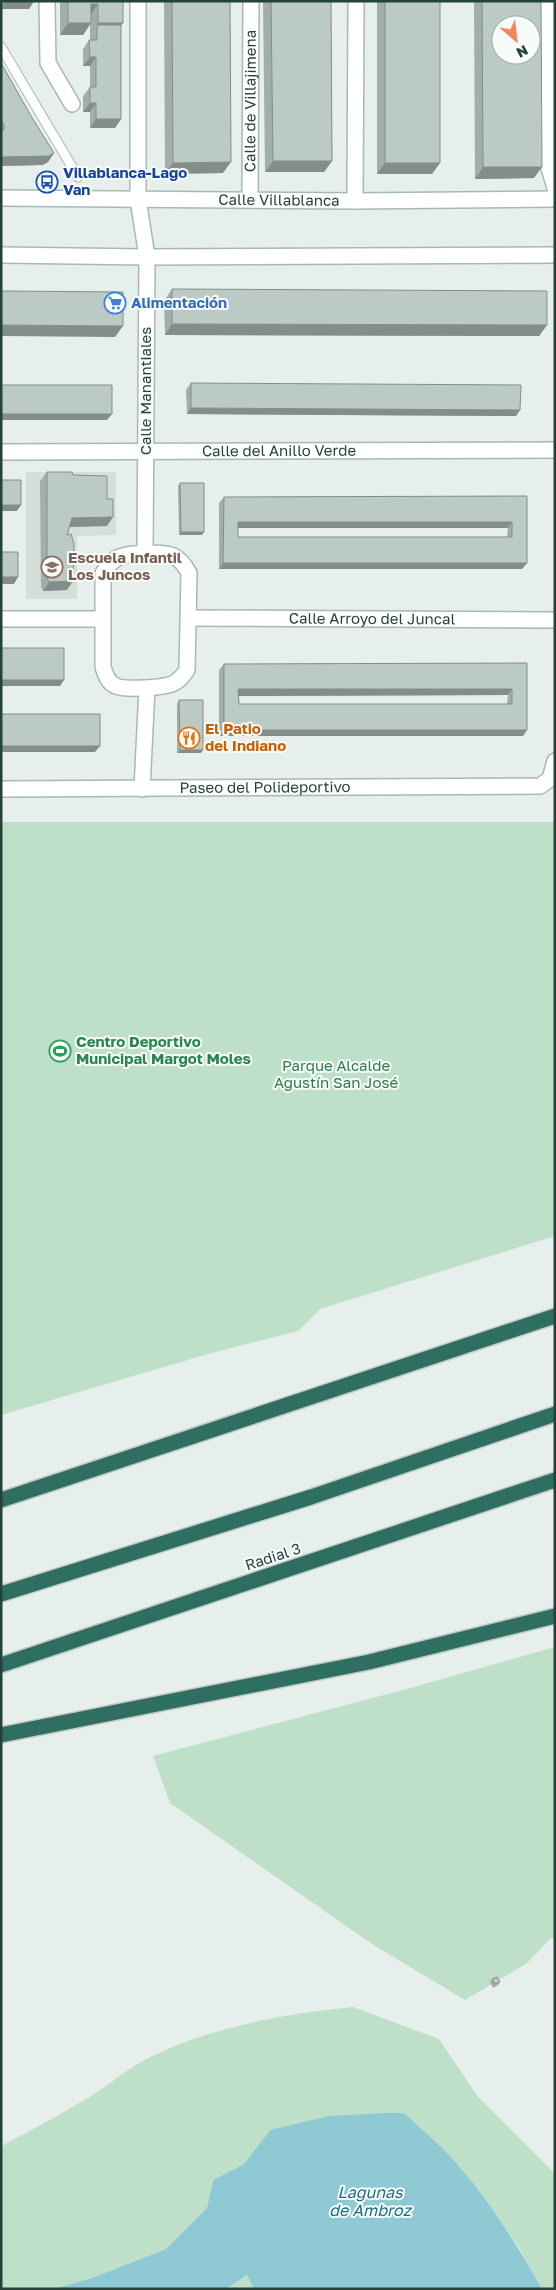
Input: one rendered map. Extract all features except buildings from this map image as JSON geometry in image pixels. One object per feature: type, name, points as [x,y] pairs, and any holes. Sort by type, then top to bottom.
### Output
[{"type":"highway","points":[[1,1500],[555,1316]]},
{"type":"highway","points":[[1,1594],[311,1497],[555,1414]]},
{"type":"highway","name":"Radial 3","points":[[1,1665],[555,1480]]},
{"type":"highway","points":[[1,1735],[369,1662],[555,1616]]},
{"type":"street","points":[[47,1],[48,63],[72,104]]},
{"type":"street","points":[[138,1],[138,199]]},
{"type":"street","name":"Calle de Villajimena","points":[[250,200],[251,1]]},
{"type":"street","points":[[355,201],[356,1]]},
{"type":"street","points":[[548,1],[549,168],[555,188]]},
{"type":"street","name":"Calle Villablanca","points":[[1,198],[355,201],[555,199]]},
{"type":"street","name":"Calle Manantiales","points":[[138,199],[146,257],[145,554]]},
{"type":"street","points":[[1,255],[146,257],[555,255]]},
{"type":"street","name":"Calle del Anillo Verde","points":[[1,452],[555,450]]},
{"type":"street","points":[[173,554],[183,562],[189,573],[190,618],[187,670],[181,679],[172,684],[147,688],[116,686],[107,678],[103,667],[103,573],[111,560],[124,555],[173,554]]},
{"type":"street","name":"Calle Arroyo del Juncal","points":[[190,618],[555,620]]},
{"type":"street","points":[[1,620],[102,619]]},
{"type":"street","points":[[142,789],[147,688]]},
{"type":"street","name":"Paseo del Polideportivo","points":[[1,789],[540,786],[550,780],[555,761]]},
{"type":"lane","points":[[1,46],[78,177]]},
{"type":"shaded area","name":"Escuela Infantil Los Juncos","points":[[26,472],[116,472],[116,535],[77,536],[77,599],[26,599]]},
{"type":"green space","name":"Parque Alcalde Agustín San José","points":[[1,822],[555,822],[555,1236],[320,1309],[298,1331],[208,1354],[1,1415]]},
{"type":"green space","points":[[555,1647],[555,1937],[549,1940],[527,1963],[465,2000],[372,1944],[170,1803],[153,1756],[403,1690]]},
{"type":"green space","points":[[353,2007],[439,2039],[478,2097],[555,2174],[555,2289],[542,2289],[518,2246],[485,2199],[270,2130],[244,2164],[213,2180],[207,2208],[166,2249],[92,2278],[53,2289],[1,2289],[1,2146],[88,2098],[141,2062],[165,2050],[244,2024]]},
{"type":"green space","points":[[248,2275],[254,2289],[226,2289]]},
{"type":"water","name":"Lagunas de Ambroz","points":[[404,2113],[439,2145],[458,2166],[497,2216],[521,2252],[542,2289],[254,2289],[247,2275],[226,2289],[53,2289],[92,2278],[166,2249],[207,2208],[213,2180],[244,2164],[270,2130],[329,2116]]},
{"type":"place","name":"Villablanca-Lago Van","points":[[47,182]]},
{"type":"place","name":"Alimentación","points":[[115,303]]},
{"type":"place","name":"Escuela Infantil Los Juncos","points":[[52,567]]},
{"type":"place","name":"El Patio del Indiano","points":[[189,738]]},
{"type":"place","name":"Centro Deportivo Municipal Margot Moles","points":[[60,1051]]}]
